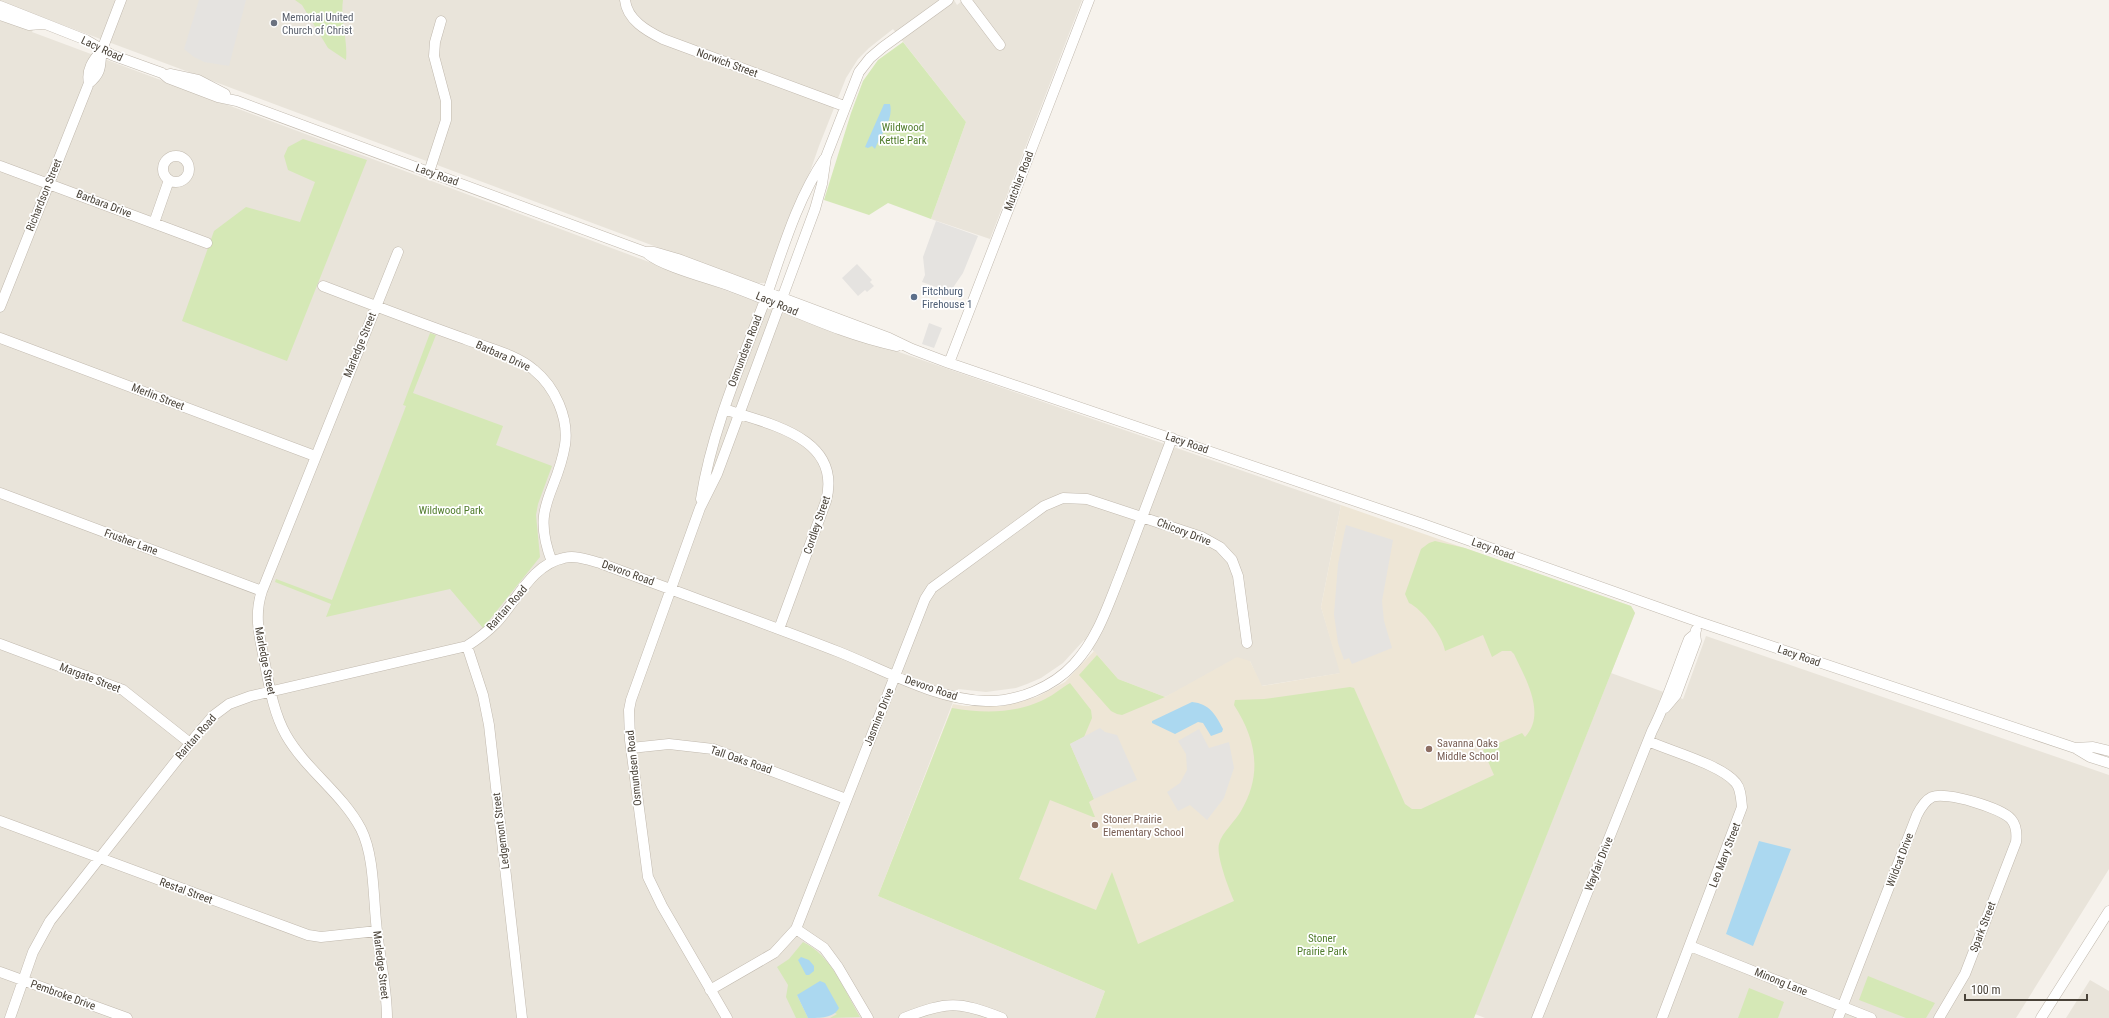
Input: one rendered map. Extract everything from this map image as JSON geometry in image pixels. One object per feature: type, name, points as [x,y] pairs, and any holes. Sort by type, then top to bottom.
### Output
[{"type":"street","name":"Richardson Street","points":[[0,306],[89,83],[96,78],[102,62],[102,50],[121,0]]},
{"type":"street","name":"Norwich Street","points":[[625,0],[635,20],[646,30],[663,39],[844,106]]},
{"type":"street","name":"Osmundsen Road","points":[[727,1018],[662,906],[648,877],[631,748],[629,720],[631,700],[700,508],[717,474],[807,230],[822,184],[826,156],[844,106],[859,72],[870,58],[948,0]]},
{"type":"street","points":[[966,0],[1000,45]]},
{"type":"street","name":"Mutchler Road","points":[[949,363],[1089,0]]},
{"type":"street","name":"Lacy Road","points":[[0,6],[32,18],[42,24],[86,40],[102,50],[162,74],[174,74],[198,80],[221,91],[230,98],[645,252],[654,252],[678,259],[780,301],[862,338],[912,349],[949,363],[1420,522],[1699,622],[2075,748],[2090,757],[2109,763]]},
{"type":"street","name":"Lacy Road","points":[[0,15],[29,25],[42,24]]},
{"type":"street","points":[[429,172],[446,120],[446,101],[434,56],[435,42],[441,21]]},
{"type":"street","name":"Osmundsen Road","points":[[700,508],[706,467],[724,409],[792,225],[811,179],[826,156]]},
{"type":"street","name":"Barbara Drive","points":[[0,166],[207,243]]},
{"type":"street","points":[[154,223],[169,180]]},
{"type":"street","points":[[792,225],[807,230]]},
{"type":"street","name":"Marledge Street","points":[[387,1018],[371,871],[366,844],[361,830],[340,799],[297,751],[286,734],[274,706],[257,625],[258,603],[262,591],[398,252]]},
{"type":"street","name":"Barbara Drive","points":[[323,286],[522,362],[533,369],[554,393],[563,414],[566,429],[562,458],[543,512],[544,536],[552,562]]},
{"type":"street","name":"Merlin Street","points":[[0,338],[316,456]]},
{"type":"street","name":"Cordley Street","points":[[724,409],[802,438],[815,449],[821,457],[828,476],[828,492],[826,501],[779,629]]},
{"type":"street","name":"Devoro Road","points":[[552,562],[563,558],[582,558],[600,563],[779,629],[950,696],[985,701],[999,701],[1037,690],[1060,677],[1078,659],[1095,635],[1172,438]]},
{"type":"street","name":"Frusher Lane","points":[[0,493],[262,591]]},
{"type":"street","name":"Jasmine Drive","points":[[710,990],[774,953],[796,929],[925,600],[932,588],[1044,506],[1063,498],[1081,498],[1142,517]]},
{"type":"street","name":"Chicory Drive","points":[[1142,517],[1202,537],[1220,547],[1226,553],[1238,576],[1247,643]]},
{"type":"street","name":"Raritan Road","points":[[10,1018],[33,952],[50,921],[97,858],[213,716],[229,704],[271,691],[467,646],[483,636],[497,622],[534,576],[552,562]]},
{"type":"street","name":"Wayfair Drive","points":[[1537,1018],[1648,741],[1662,711],[1676,695],[1696,641],[1695,634],[1699,622]]},
{"type":"street","name":"Margate Street","points":[[0,644],[123,690],[190,743]]},
{"type":"street","name":"Ledgemont Street","points":[[467,646],[482,695],[489,725],[522,1018]]},
{"type":"street","name":"Leo Mary Street","points":[[1648,741],[1706,764],[1726,774],[1736,783],[1741,795],[1742,807],[1740,816],[1662,1018]]},
{"type":"street","name":"Tall Oaks Road","points":[[631,748],[669,744],[713,749],[846,799]]},
{"type":"street","name":"Lacy Road","points":[[2075,748],[2093,747],[2109,751]]},
{"type":"street","name":"Wildcat Drive","points":[[1838,1018],[1917,816],[1931,797],[1939,794],[1950,795],[2005,814],[2015,825],[2016,832]]},
{"type":"street","name":"Restal Street","points":[[0,821],[308,935],[321,937],[377,931]]},
{"type":"street","name":"Spark Street","points":[[1939,1018],[1965,974],[2016,842],[2016,832]]},
{"type":"street","points":[[2041,1018],[2109,911]]},
{"type":"street","points":[[796,929],[824,948],[838,967],[868,1018]]},
{"type":"street","name":"Minong Lane","points":[[1690,946],[1871,1018]]},
{"type":"street","name":"Pembroke Drive","points":[[0,972],[127,1018]]},
{"type":"street","points":[[904,1018],[924,1010],[951,1004],[978,1009],[1002,1018]]},
{"type":"shaded area","points":[[0,0],[954,0],[957,5],[963,0],[1082,0],[990,239],[931,219],[966,122],[893,29],[858,59],[846,78],[819,146],[771,283],[753,283],[39,16],[32,32],[861,341],[899,352],[1341,505],[1321,607],[1341,673],[1261,686],[1250,661],[1196,682],[1165,697],[1118,679],[1084,640],[1063,663],[1041,678],[1027,684],[1016,688],[986,692],[958,689],[878,896],[1105,991],[1095,1018],[0,1018]]},
{"type":"shaded area","points":[[199,0],[246,0],[229,66],[204,62],[194,57],[184,49]]},
{"type":"shaded area","points":[[936,221],[978,236],[963,273],[950,292],[922,282],[925,275],[923,257]]},
{"type":"shaded area","points":[[857,264],[872,280],[870,282],[874,286],[867,292],[865,290],[858,296],[842,278]]},
{"type":"shaded area","points":[[929,323],[942,328],[934,348],[922,344]]},
{"type":"shaded area","points":[[1341,505],[1631,606],[1635,613],[1508,931],[1211,1018],[1105,991],[878,896],[953,704],[965,706],[1003,706],[1037,697],[1065,682],[1094,651],[1118,679],[1165,697],[1237,657],[1250,661],[1262,686],[1340,673],[1321,607]]},
{"type":"shaded area","points":[[1346,525],[1393,540],[1382,601],[1384,621],[1392,648],[1352,664],[1349,658],[1344,660],[1338,643],[1334,614],[1338,564]]},
{"type":"shaded area","points":[[1706,636],[2109,775],[2109,869],[2016,1018],[1485,1018],[1475,1014],[1611,673],[1683,699]]},
{"type":"shaded area","points":[[1100,728],[1105,732],[1117,735],[1137,780],[1094,799],[1070,744]]},
{"type":"shaded area","points":[[1199,729],[1209,748],[1229,742],[1234,768],[1224,798],[1207,820],[1190,805],[1178,811],[1167,792],[1180,783],[1187,770],[1186,754],[1178,741]]},
{"type":"shaded area","points":[[2090,980],[2109,991],[2109,1018],[2066,1018]]},
{"type":"green space","points":[[295,0],[343,0],[342,15],[346,45],[346,60],[328,48],[302,5]]},
{"type":"green space","name":"Wildwood Kettle Park","points":[[903,42],[966,122],[931,219],[888,203],[869,215],[824,200],[851,113],[863,81],[878,60]]},
{"type":"green space","points":[[303,139],[367,160],[287,361],[182,321],[214,231],[246,207],[300,222],[315,182],[288,170],[284,156],[288,147]]},
{"type":"green space","name":"Wildwood Park","points":[[430,333],[436,335],[413,393],[503,426],[496,445],[552,466],[538,504],[536,515],[540,557],[483,628],[450,589],[326,617],[331,604],[275,582],[276,579],[332,600],[406,406],[403,405]]},
{"type":"green space","name":"Stoner Prairie Park","points":[[1435,541],[1465,548],[1631,606],[1635,613],[1474,1018],[1095,1018],[1105,991],[878,896],[952,708],[974,711],[997,711],[1019,708],[1045,699],[1070,683],[1091,710],[1092,718],[1084,737],[1070,744],[1094,799],[1089,802],[1095,817],[1050,800],[1019,879],[1096,910],[1112,872],[1138,944],[1234,901],[1221,864],[1219,844],[1223,835],[1241,811],[1248,797],[1254,770],[1252,744],[1242,718],[1234,705],[1235,700],[1264,699],[1350,687],[1354,688],[1405,804],[1412,809],[1421,809],[1494,775],[1483,750],[1522,733],[1525,737],[1531,728],[1534,718],[1532,696],[1514,654],[1511,651],[1502,651],[1492,657],[1483,635],[1445,651],[1440,638],[1426,617],[1409,603],[1405,594],[1421,549],[1429,543]]},
{"type":"green space","points":[[1097,655],[1118,679],[1165,697],[1122,715],[1111,711],[1079,675]]},
{"type":"green space","points":[[803,942],[813,948],[829,965],[843,985],[860,1017],[830,1018],[837,1014],[797,995],[808,1018],[796,1018],[786,997],[788,985],[777,967],[789,959]]},
{"type":"green space","points":[[1868,976],[1935,1003],[1926,1018],[1906,1018],[1859,1000]]},
{"type":"green space","points":[[1749,988],[1784,1002],[1778,1018],[1738,1018]]},
{"type":"water","points":[[884,104],[890,104],[891,110],[886,127],[875,149],[872,146],[868,148],[865,147]]},
{"type":"water","points":[[1192,702],[1208,707],[1223,729],[1222,732],[1211,736],[1203,723],[1198,722],[1175,734],[1152,723],[1152,721]]},
{"type":"water","points":[[1759,841],[1791,849],[1753,946],[1726,934]]},
{"type":"water","points":[[801,957],[809,960],[814,966],[814,971],[809,975],[806,975],[798,960]]},
{"type":"water","points":[[820,981],[825,983],[839,1008],[830,1016],[808,1018],[797,995]]},
{"type":"place","name":"Memorial United Church of Christ","points":[[274,23]]},
{"type":"place","name":"Fitchburg Firehouse 1","points":[[914,297]]},
{"type":"place","name":"Savanna Oaks Middle School","points":[[1429,749]]},
{"type":"place","name":"Stoner Prairie Elementary School","points":[[1095,825]]}]
